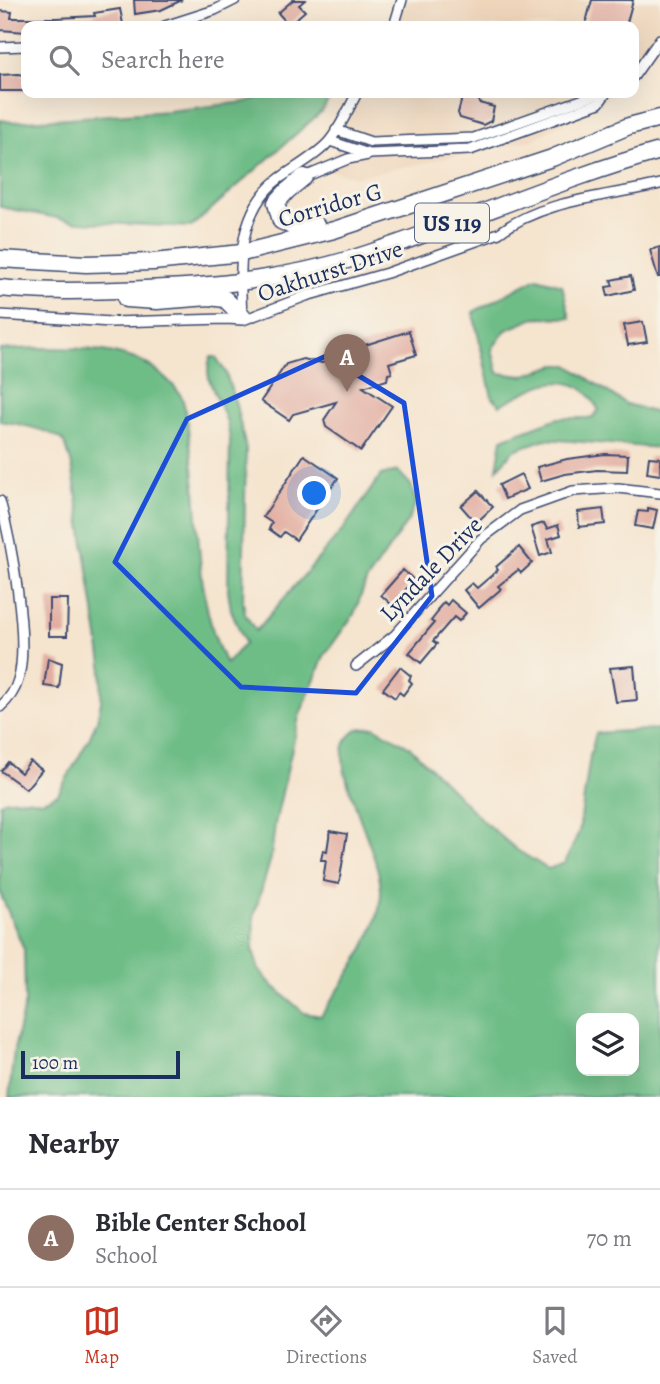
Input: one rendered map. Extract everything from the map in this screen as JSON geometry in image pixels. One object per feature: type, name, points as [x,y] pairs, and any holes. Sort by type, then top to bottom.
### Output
[{"type":"highway","name":"Corridor G","points":[[0,259],[86,264],[153,262],[242,253],[334,230],[552,158],[629,126],[660,118]]},
{"type":"highway","name":"US 119","points":[[0,288],[57,291],[166,289],[240,283],[291,274],[353,259],[660,151]]},
{"type":"highway","points":[[304,177],[276,203],[281,220],[298,229],[428,199]]},
{"type":"highway","points":[[57,291],[94,298],[158,301],[209,297],[225,299],[242,318]]},
{"type":"street","points":[[181,21],[215,10],[235,0]]},
{"type":"street","points":[[396,21],[402,0]]},
{"type":"street","points":[[639,69],[660,39]]},
{"type":"street","points":[[0,47],[21,47]]},
{"type":"street","points":[[242,318],[242,253],[251,211],[271,185],[330,141],[354,98]]},
{"type":"street","points":[[336,131],[371,142],[474,138],[590,98]]},
{"type":"street","points":[[262,197],[348,159],[369,154],[470,150],[599,103],[602,98]]},
{"type":"street","points":[[330,141],[369,154]]},
{"type":"street","name":"Oakhurst Drive","points":[[0,315],[111,322],[242,318],[306,296],[387,274],[499,233],[514,222],[544,210],[660,184]]},
{"type":"street","name":"Lyndale Drive","points":[[356,666],[395,635],[481,539],[520,510],[573,491],[618,488],[660,493]]},
{"type":"street","points":[[0,501],[19,602],[21,649],[19,678],[13,693],[0,707]]},
{"type":"highlighted area","points":[[326,356],[404,403],[432,596],[356,693],[241,687],[115,562],[187,419]]},
{"type":"shaded area","points":[[401,0],[660,0],[660,25],[639,61],[639,21],[390,21]]},
{"type":"shaded area","points":[[351,98],[607,98],[532,140],[356,177],[329,170]]},
{"type":"green space","points":[[257,98],[329,98],[323,110],[191,227],[78,222],[0,207],[0,120],[12,122],[168,111],[246,102]]},
{"type":"green space","points":[[537,278],[562,285],[570,318],[537,317],[506,330],[492,349],[498,373],[522,376],[556,365],[568,365],[626,404],[660,414],[660,448],[545,439],[514,450],[497,469],[502,439],[558,418],[592,418],[599,410],[586,392],[565,382],[543,385],[500,405],[492,397],[473,312]]},
{"type":"green space","points":[[63,348],[114,353],[150,366],[169,381],[184,403],[194,473],[203,584],[215,638],[226,664],[245,643],[231,610],[228,590],[230,440],[226,420],[209,380],[208,365],[211,357],[216,357],[226,373],[246,449],[243,601],[245,614],[256,631],[342,531],[381,475],[398,471],[411,485],[416,502],[409,519],[366,582],[354,614],[324,656],[299,717],[275,824],[271,858],[254,915],[253,951],[259,970],[304,1013],[321,1016],[368,940],[379,907],[379,875],[350,790],[343,754],[346,741],[357,729],[374,727],[410,747],[483,821],[517,850],[548,869],[565,863],[579,832],[596,733],[660,729],[660,1097],[9,1097],[14,1050],[25,1002],[24,949],[0,893],[0,803],[25,799],[43,801],[58,794],[97,720],[101,702],[102,664],[69,454],[61,439],[56,436],[32,427],[0,421],[0,350]]},
{"type":"building","points":[[134,0],[182,0],[161,10],[135,14]]},
{"type":"building","points":[[293,0],[305,0],[299,5],[305,11],[294,21],[285,21],[278,13]]},
{"type":"building","points":[[592,0],[633,0],[627,21],[586,21]]},
{"type":"building","points":[[120,9],[122,21],[21,21],[21,32],[0,30],[0,11],[12,12],[11,18],[95,16],[94,13]]},
{"type":"building","points":[[0,75],[21,75],[21,91],[0,91]]},
{"type":"building","points":[[462,98],[480,98],[479,103],[494,107],[491,121],[483,125],[460,118],[458,113]]},
{"type":"building","points":[[660,247],[660,277],[658,277],[650,250]]},
{"type":"building","points":[[631,276],[634,290],[608,296],[606,287],[613,286],[611,280]]},
{"type":"building","points":[[643,322],[647,342],[628,345],[624,325]]},
{"type":"building","points":[[409,331],[416,355],[389,363],[392,373],[388,374],[387,380],[363,387],[392,406],[361,451],[326,427],[324,420],[336,402],[293,414],[289,420],[261,401],[286,364],[303,359],[322,363],[346,355],[346,351]]},
{"type":"building","points":[[605,454],[628,455],[627,471],[597,470],[565,474],[541,481],[537,467],[567,459]]},
{"type":"building","points":[[304,455],[338,478],[296,540],[284,532],[280,537],[269,529],[272,523],[263,517]]},
{"type":"building","points":[[649,457],[660,458],[660,475],[647,473]]},
{"type":"building","points":[[521,474],[528,489],[505,499],[499,485]]},
{"type":"building","points":[[478,491],[493,507],[476,523],[461,506]]},
{"type":"building","points":[[648,508],[657,510],[653,529],[635,526],[638,511],[648,512]]},
{"type":"building","points":[[603,509],[605,524],[579,527],[578,512]]},
{"type":"building","points":[[544,523],[547,529],[558,525],[561,535],[548,539],[552,552],[540,556],[531,527]]},
{"type":"building","points":[[519,547],[532,563],[521,573],[518,570],[498,586],[501,589],[479,608],[464,590],[472,583],[477,588]]},
{"type":"building","points":[[403,570],[414,580],[392,605],[381,595]]},
{"type":"building","points":[[49,599],[68,599],[67,636],[49,636]]},
{"type":"building","points":[[451,600],[466,613],[459,621],[454,617],[433,641],[437,644],[421,663],[409,653],[434,623],[431,621],[437,610],[444,602],[447,605]]},
{"type":"building","points":[[48,658],[62,663],[59,688],[44,686]]},
{"type":"building","points":[[634,666],[637,700],[616,702],[610,668]]},
{"type":"building","points":[[400,667],[411,676],[409,680],[412,683],[403,695],[399,692],[395,698],[383,689]]},
{"type":"building","points":[[30,761],[42,770],[26,789],[1,771],[8,762],[21,773]]},
{"type":"building","points":[[330,831],[347,834],[339,884],[323,881],[326,860],[321,860],[323,850],[327,851]]},
{"type":"place","name":"Bible Center School","points":[[347,392]]}]
